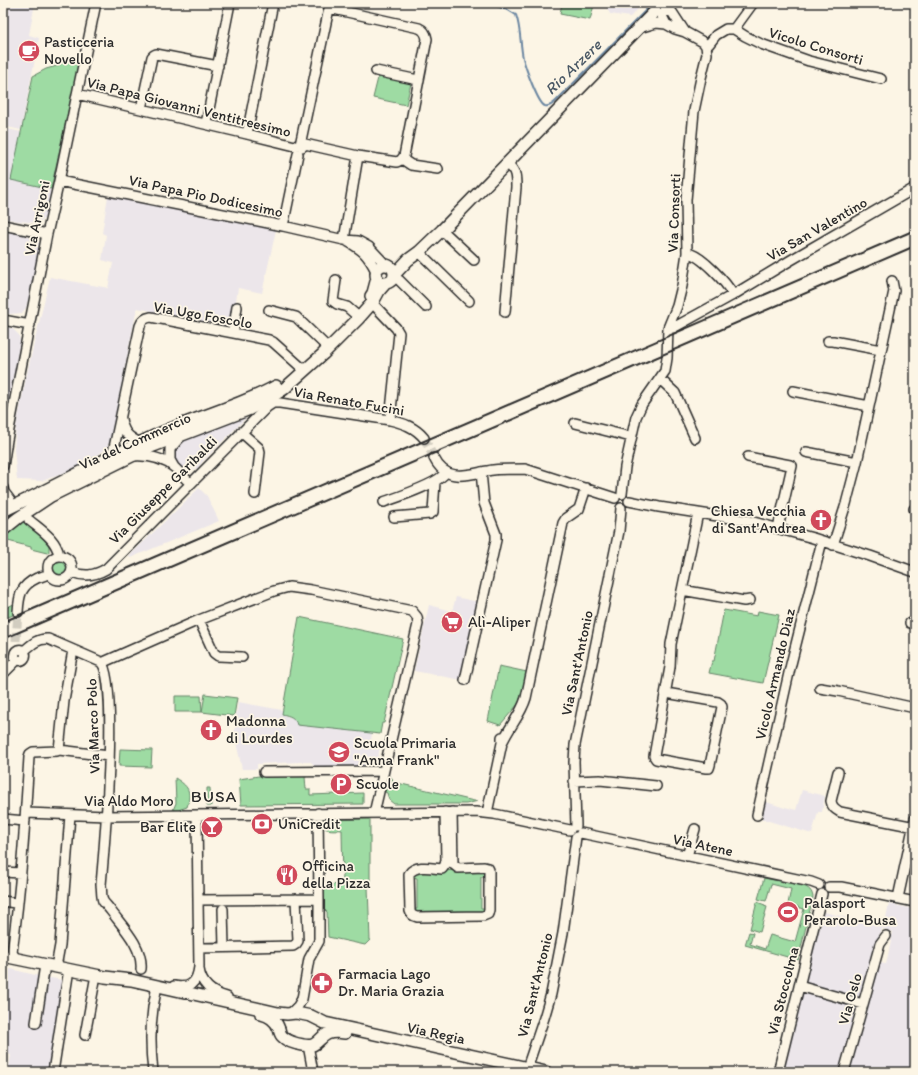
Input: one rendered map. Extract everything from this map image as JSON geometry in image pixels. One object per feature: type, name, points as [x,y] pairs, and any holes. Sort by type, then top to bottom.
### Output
[{"type":"main road","points":[[284,386],[366,304],[386,273],[406,262],[442,230],[660,5]]},
{"type":"main road","points":[[284,386],[323,354],[375,305],[386,273]]},
{"type":"main road","name":"Via del Commercio","points":[[3,530],[51,496],[159,443],[267,400],[284,386]]},
{"type":"main road","name":"Via del Commercio","points":[[3,511],[162,432],[264,392],[284,386]]},
{"type":"main road","name":"Via Regia","points":[[3,956],[100,976],[131,980],[250,1006],[296,1013],[316,1018],[321,1022],[522,1071]]},
{"type":"main road","name":"Via Regia","points":[[100,976],[120,983],[273,1018],[281,1035],[286,1040],[304,1045],[318,1043],[322,1037],[330,1033],[341,1032],[522,1071],[546,1072]]},
{"type":"main road","points":[[279,1028],[280,1024],[289,1013]]},
{"type":"main road","points":[[321,1022],[323,1028],[322,1037]]},
{"type":"street","name":"Via Arrigoni","points":[[3,466],[6,428],[30,325],[47,234],[96,3]]},
{"type":"street","points":[[206,124],[230,3]]},
{"type":"street","points":[[247,134],[273,3]]},
{"type":"street","points":[[639,28],[656,23],[666,24],[685,32],[703,42],[706,46],[716,35],[726,29],[734,29],[753,3]]},
{"type":"street","points":[[660,5],[672,8],[685,32]]},
{"type":"street","points":[[660,5],[666,24]]},
{"type":"street","points":[[330,6],[424,30],[427,39],[404,156],[402,159],[397,162],[358,156],[305,144],[299,148],[330,6]]},
{"type":"street","name":"Vicolo Consorti","points":[[734,29],[760,44],[809,61],[880,79]]},
{"type":"street","name":"Via Consorti","points":[[618,496],[631,437],[639,409],[665,371],[668,328],[680,297],[686,253],[686,200],[694,111],[707,54],[706,46]]},
{"type":"street","points":[[142,109],[152,57],[155,54],[218,66]]},
{"type":"street","points":[[376,71],[418,80]]},
{"type":"street","name":"Via Papa Giovanni Ventitreesimo","points":[[77,94],[206,124],[299,148],[283,226]]},
{"type":"street","points":[[345,240],[358,156]]},
{"type":"street","points":[[402,159],[411,165],[438,169]]},
{"type":"street","points":[[505,312],[516,187],[513,168],[507,163]]},
{"type":"street","name":"Via Papa Pio Dodicesimo","points":[[59,181],[345,240],[366,254],[371,261],[386,273],[399,280],[426,307]]},
{"type":"street","name":"Via San Valentino","points":[[673,328],[733,295],[915,188]]},
{"type":"street","points":[[3,225],[47,234]]},
{"type":"street","points":[[442,230],[474,260]]},
{"type":"street","points":[[419,252],[469,301]]},
{"type":"street","points":[[686,253],[693,255],[715,272],[733,295]]},
{"type":"street","points":[[336,280],[333,301],[347,307],[355,314]]},
{"type":"street","points":[[833,545],[857,462],[894,291],[892,281]]},
{"type":"street","points":[[375,305],[399,333],[390,420]]},
{"type":"street","points":[[233,333],[237,307]]},
{"type":"street","points":[[269,310],[296,317],[325,345]]},
{"type":"street","name":"Via Ugo Foscolo","points":[[121,419],[141,322],[144,319],[151,317],[269,340],[302,368]]},
{"type":"street","points":[[3,320],[30,325]]},
{"type":"street","points":[[828,341],[881,350]]},
{"type":"street","points":[[660,379],[675,393],[695,438]]},
{"type":"street","points":[[793,391],[869,406]]},
{"type":"street","name":"Via Renato Fucini","points":[[267,407],[280,403],[390,420],[411,427],[424,438]]},
{"type":"street","name":"Via Giuseppe Garibaldi","points":[[72,572],[75,574],[89,576],[106,569],[267,407]]},
{"type":"street","points":[[121,419],[123,428],[127,434],[140,443]]},
{"type":"street","points":[[112,457],[118,425],[121,419]]},
{"type":"street","points":[[575,423],[631,437]]},
{"type":"street","points":[[241,432],[259,448],[260,452],[255,494]]},
{"type":"street","points":[[181,435],[170,449],[170,460],[174,467],[190,484]]},
{"type":"street","points":[[806,452],[857,462]]},
{"type":"street","points":[[133,456],[159,459],[174,467]]},
{"type":"street","points":[[748,456],[792,466],[778,528]]},
{"type":"street","points":[[434,458],[446,472],[457,476],[512,469],[525,470],[586,488],[618,496],[627,496],[629,501]]},
{"type":"street","points":[[384,502],[435,482],[444,476],[446,472]]},
{"type":"street","points":[[465,680],[496,540],[495,532],[484,503],[481,472]]},
{"type":"street","points":[[394,517],[430,514],[433,512],[435,482]]},
{"type":"street","points":[[3,488],[10,500]]},
{"type":"street","points":[[487,813],[504,727],[520,711],[526,698],[563,523],[566,518],[579,509],[586,488]]},
{"type":"street","points":[[618,496],[614,501],[618,507],[621,508],[627,505],[629,501]]},
{"type":"street","points":[[629,501],[741,519],[778,528],[870,556],[915,572]]},
{"type":"street","name":"Via Sant'Antonio","points":[[522,1071],[544,1018],[551,994],[563,933],[576,832],[574,781],[575,745],[619,531],[621,508]]},
{"type":"street","points":[[666,693],[718,702],[721,704],[722,707],[709,768],[656,759],[654,757],[666,693],[672,644],[698,513]]},
{"type":"street","points":[[29,520],[53,541],[59,556]]},
{"type":"street","name":"Vicolo Armando Diaz","points":[[757,815],[822,541]]},
{"type":"street","points":[[59,556],[67,558],[72,564],[72,572],[69,576],[62,580],[54,579],[48,570],[49,562],[51,559],[59,556]]},
{"type":"street","points":[[18,612],[19,597],[22,590],[36,579],[49,573]]},
{"type":"street","name":"Via Marco Polo","points":[[103,663],[199,620],[280,589],[294,588],[311,590],[407,610],[414,613],[417,617],[418,624],[384,771]]},
{"type":"street","points":[[682,590],[744,601],[750,600]]},
{"type":"street","points":[[199,620],[214,653],[218,656],[242,657]]},
{"type":"street","name":"Via Marco Polo","points":[[3,674],[17,660],[14,655],[19,647],[42,638],[51,640],[103,663]]},
{"type":"street","points":[[59,750],[64,701],[73,650]]},
{"type":"street","name":"Via Marco Polo","points":[[103,663],[110,712],[107,816],[102,897],[132,939],[140,960],[141,969]]},
{"type":"street","points":[[820,688],[838,690],[915,708]]},
{"type":"street","points":[[15,958],[12,952],[21,873],[30,754],[33,752],[59,750],[109,756]]},
{"type":"street","points":[[264,772],[384,771],[376,813]]},
{"type":"street","points":[[838,772],[831,802],[835,809],[840,812],[914,825],[898,898]]},
{"type":"street","points":[[574,781],[600,780],[656,786]]},
{"type":"street","points":[[449,812],[454,864],[458,868],[484,867],[488,868],[489,870],[488,914],[483,916],[417,917],[412,915],[410,911],[409,874],[411,871],[418,868],[442,869],[445,865],[449,812]]},
{"type":"street","name":"Via Aldo Moro","points":[[3,819],[70,815],[107,816],[449,812],[487,813],[576,832]]},
{"type":"street","points":[[308,1016],[302,1006],[302,999],[309,959],[319,939],[318,813]]},
{"type":"street","points":[[36,1023],[50,966],[60,945],[70,815]]},
{"type":"street","points":[[131,980],[149,981],[175,987],[185,987],[194,982],[197,978],[199,969],[199,948],[197,815]]},
{"type":"street","points":[[687,856],[695,829]]},
{"type":"street","name":"Via Atene","points":[[576,832],[819,884],[824,882],[828,884],[826,891]]},
{"type":"street","points":[[3,872],[21,873]]},
{"type":"street","name":"Via Atene","points":[[826,891],[841,887],[915,902]]},
{"type":"street","name":"Via Stoccolma","points":[[778,1072],[799,986],[826,891]]},
{"type":"street","points":[[199,948],[293,946],[298,941],[296,899]]},
{"type":"street","points":[[198,900],[319,899]]},
{"type":"street","points":[[3,901],[18,902]]},
{"type":"street","points":[[223,909],[224,947]]},
{"type":"street","name":"Via Oslo","points":[[844,1072],[880,944],[886,936]]},
{"type":"street","points":[[199,969],[202,979],[214,992],[238,1000],[250,1006]]},
{"type":"street","points":[[53,1072],[69,970]]},
{"type":"street","points":[[85,1035],[100,976]]},
{"type":"street","points":[[799,986],[863,1004]]},
{"type":"street","points":[[154,1072],[152,1057],[152,1017],[156,991]]},
{"type":"street","points":[[289,1013],[298,1006],[302,999]]},
{"type":"street","points":[[308,1045],[313,1072]]},
{"type":"shaded area","points":[[3,3],[35,3],[29,35],[39,38],[21,130],[3,126]]},
{"type":"shaded area","points":[[588,3],[644,3],[630,17],[610,14],[606,7]]},
{"type":"shaded area","points":[[3,128],[21,132],[11,180],[51,189],[45,218],[38,223],[3,218]]},
{"type":"shaded area","points":[[108,196],[276,230],[262,293],[238,288],[232,327],[137,308],[110,441],[106,449],[98,454],[99,456],[66,472],[42,481],[17,480],[14,449],[16,427],[27,373],[50,277],[108,288],[113,263],[102,260],[106,235],[102,233]]},
{"type":"shaded area","points":[[3,231],[23,235],[39,241],[37,267],[26,308],[22,313],[9,314],[3,312]]},
{"type":"shaded area","points":[[3,326],[13,329],[19,335],[20,342],[3,423]]},
{"type":"shaded area","points":[[244,414],[246,418],[202,462],[198,468],[191,470],[184,469],[179,465],[173,455],[174,449],[181,443]]},
{"type":"shaded area","points":[[199,488],[207,496],[219,521],[130,558],[129,556]]},
{"type":"shaded area","points":[[456,597],[478,602],[466,651],[468,652],[462,680],[414,671],[429,605],[452,611]]},
{"type":"shaded area","points":[[238,702],[282,710],[282,714],[293,718],[297,725],[372,733],[371,741],[381,743],[376,766],[316,767],[311,762],[299,762],[257,764],[257,769],[242,769],[234,733]]},
{"type":"shaded area","points":[[802,790],[825,796],[822,812],[818,812],[812,834],[759,818],[763,801],[796,810]]},
{"type":"shaded area","points":[[889,904],[915,909],[915,1072],[847,1072],[879,963],[886,964],[893,932],[881,928],[862,994],[859,998],[809,985],[806,979],[824,912],[881,926],[885,922]]},
{"type":"shaded area","points":[[3,967],[63,980],[48,1072],[8,1072],[11,1055],[3,1053]]},
{"type":"shaded area","points":[[806,991],[858,1006],[840,1072],[783,1072],[803,993]]},
{"type":"green space","points":[[562,3],[585,3],[594,5],[590,20],[560,14]]},
{"type":"green space","points":[[70,58],[79,62],[51,189],[11,180],[33,76],[46,69],[57,66]]},
{"type":"green space","points":[[379,74],[411,83],[406,105],[373,98]]},
{"type":"green space","points":[[24,519],[49,542],[49,552],[47,553],[31,549],[31,547],[8,541],[3,542],[3,537]]},
{"type":"green space","points":[[60,560],[66,562],[68,568],[66,574],[60,576],[54,574],[52,568],[54,562]]},
{"type":"green space","points":[[14,604],[13,615],[3,619],[3,609]]},
{"type":"green space","points":[[724,610],[757,616],[758,611],[779,615],[763,683],[709,673],[712,661],[714,661]]},
{"type":"green space","points":[[299,617],[403,639],[384,723],[382,723],[380,734],[297,725],[292,717],[282,714]]},
{"type":"green space","points":[[499,666],[527,672],[519,703],[500,725],[488,721]]},
{"type":"green space","points":[[205,694],[237,698],[234,716],[202,712]]},
{"type":"green space","points":[[175,696],[201,696],[202,712],[175,712]]},
{"type":"green space","points":[[120,749],[152,750],[151,767],[119,766]]},
{"type":"green space","points":[[272,774],[308,774],[310,776],[305,777],[306,789],[310,789],[310,795],[363,793],[363,804],[241,805],[239,779]]},
{"type":"green space","points":[[389,776],[392,778],[393,782],[478,801],[466,804],[394,804],[389,800],[387,793],[385,792]]},
{"type":"green space","points":[[175,778],[186,786],[189,793],[187,807],[178,810],[173,810],[176,803]]},
{"type":"green space","points":[[207,788],[210,788],[211,806],[207,806]]},
{"type":"green space","points":[[370,819],[370,887],[368,887],[370,940],[365,945],[328,937],[327,912],[323,908],[323,889],[328,885],[343,884],[342,830],[326,829],[322,825],[326,820]]},
{"type":"green space","points":[[482,870],[487,877],[481,877],[481,908],[487,908],[485,912],[417,914],[412,909],[417,909],[417,878],[412,877],[419,871]]},
{"type":"green space","points":[[764,878],[803,886],[809,889],[812,893],[813,897],[798,960],[745,945],[749,932],[753,933],[750,944],[765,949],[770,935],[795,942],[804,909],[788,904],[791,889],[771,884],[766,901],[758,899]]},
{"type":"green space","points":[[757,902],[767,907],[760,932],[750,929]]},
{"type":"waterway","name":"Rio Arzere","points":[[489,3],[508,10],[516,15],[526,69],[539,99],[545,106],[551,105],[556,101],[653,3]]},
{"type":"tunnel","points":[[424,438],[434,458]]},
{"type":"tunnel","points":[[16,641],[18,612]]},
{"type":"railway","points":[[3,622],[915,230]]},
{"type":"railway","points":[[3,639],[915,246]]},
{"type":"place","name":"Pasticceria Novello","points":[[29,51]]},
{"type":"place","name":"Chiesa Vecchia di Sant'Andrea","points":[[821,520]]},
{"type":"place","name":"Alì-Aliper","points":[[452,622]]},
{"type":"place","name":"Madonna di Lourdes","points":[[211,730]]},
{"type":"place","name":"Scuola Primaria \"Anna Frank\"","points":[[339,752]]},
{"type":"place","name":"Scuole","points":[[341,784]]},
{"type":"place","name":"UniCredit","points":[[262,824]]},
{"type":"place","name":"Bar Elite","points":[[212,827]]},
{"type":"place","name":"Officina della Pizza","points":[[287,875]]},
{"type":"place","name":"Palasport Perarolo-Busa","points":[[788,912]]},
{"type":"place","name":"Farmacia Lago Dr. Maria Grazia","points":[[322,983]]},
{"type":"district","name":"BUSA","points":[[214,796]]}]
